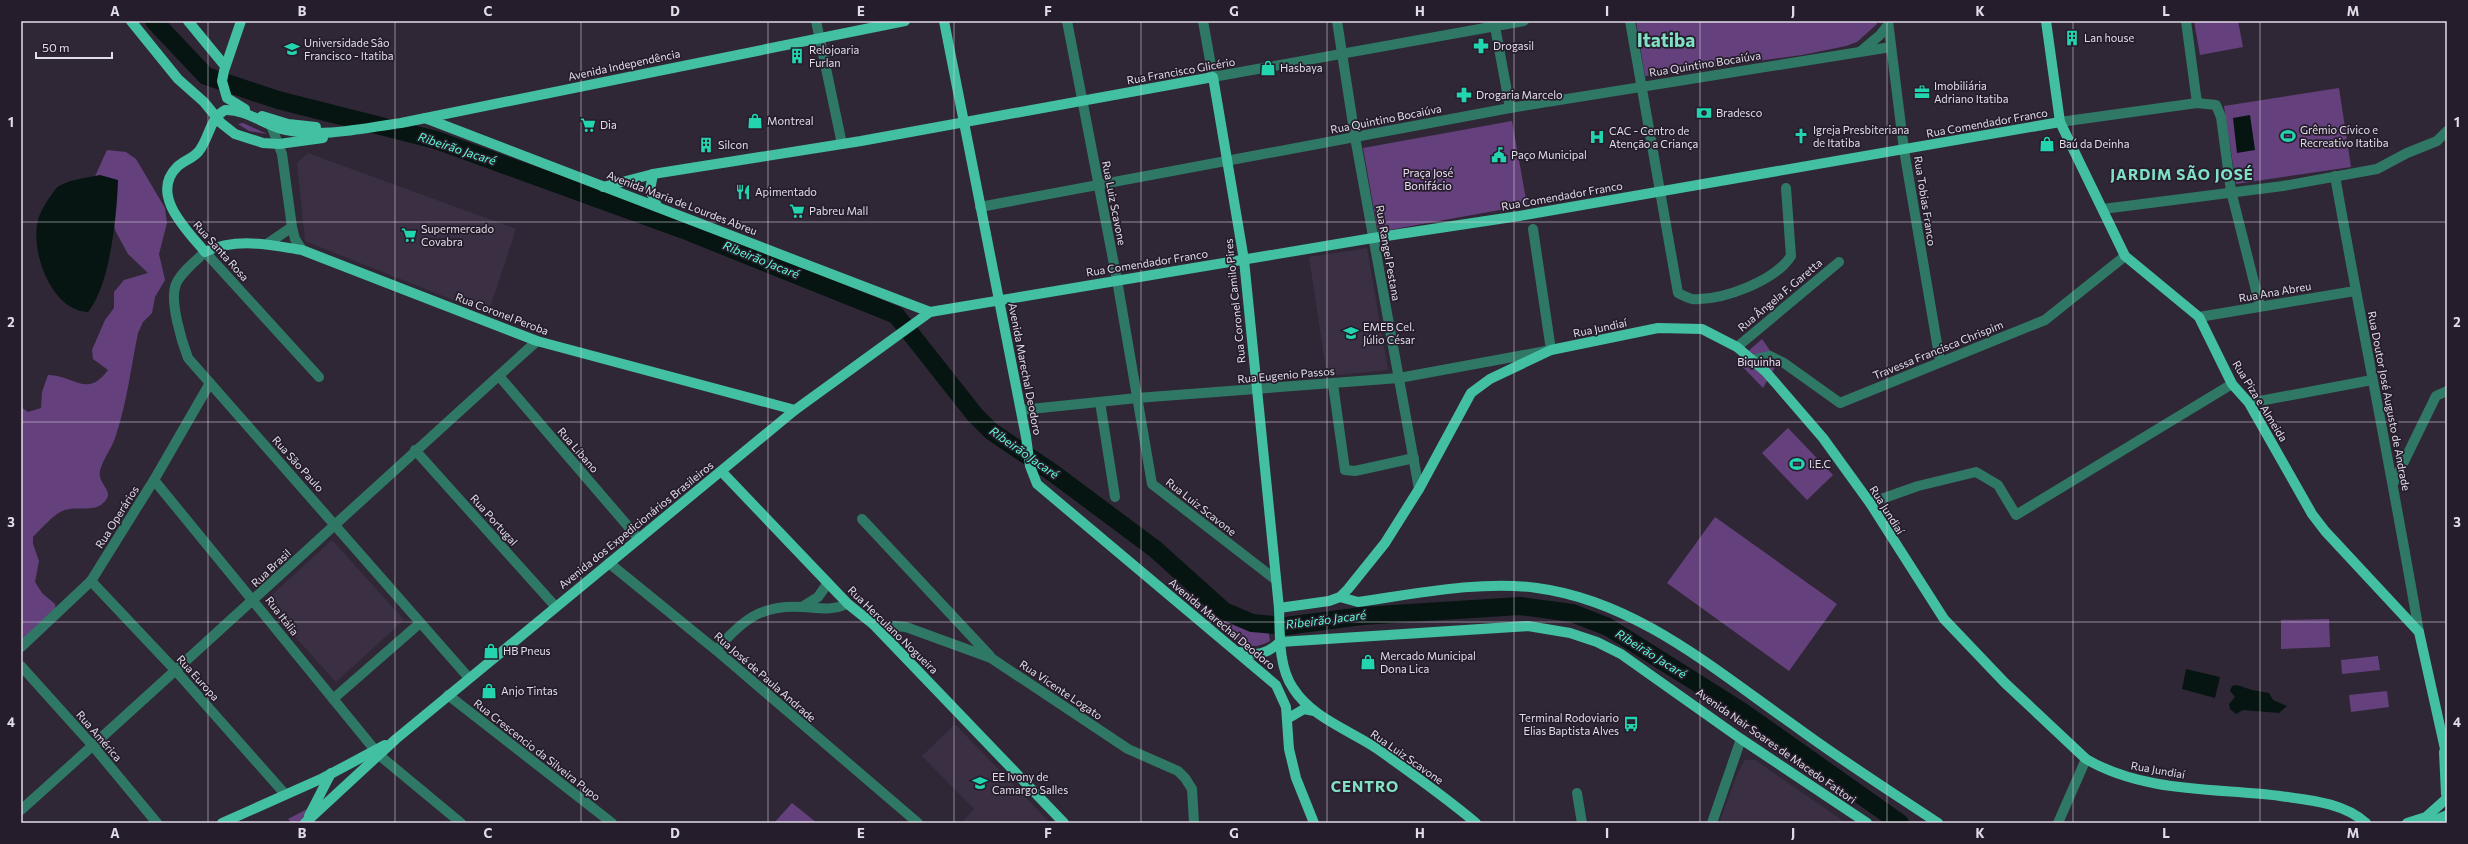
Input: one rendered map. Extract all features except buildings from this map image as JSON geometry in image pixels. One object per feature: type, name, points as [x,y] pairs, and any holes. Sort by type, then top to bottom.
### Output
[{"type":"main road","points":[[130,21],[178,79],[204,102],[216,117]]},
{"type":"main road","points":[[188,21],[225,69]]},
{"type":"main road","points":[[225,69],[241,21]]},
{"type":"main road","name":"Avenida Independência","points":[[346,131],[329,137],[279,144],[263,143],[235,134],[216,117],[225,110],[240,112],[271,123],[314,133],[346,131],[401,123],[819,37],[905,21]]},
{"type":"main road","name":"Avenida Marechal Deodoro","points":[[944,21],[1021,410],[1030,466],[1037,484],[1049,496],[1276,685],[1286,707],[1287,719]]},
{"type":"main road","name":"Rua Piza e Almeida","points":[[2046,21],[2060,122],[2125,256],[2198,318],[2232,384],[2249,403],[2312,514],[2325,531],[2419,632]]},
{"type":"main road","name":"Avenida Independência","points":[[225,69],[222,80],[224,91],[231,102],[271,123]]},
{"type":"main road","name":"Rua Francisco Glicério","points":[[603,187],[653,174],[842,144],[1213,77]]},
{"type":"main road","name":"Rua Coronel Camilo Pires","points":[[1213,77],[1244,260],[1276,580]]},
{"type":"main road","name":"Rua Santa Rosa","points":[[205,252],[177,219],[169,203],[168,192],[169,183],[176,168],[199,151],[216,117]]},
{"type":"main road","name":"Avenida Maria de Lourdes Abreu","points":[[425,118],[930,312]]},
{"type":"main road","name":"Rua Comendador Franco","points":[[930,312],[999,299],[1373,238],[1519,216],[2060,122]]},
{"type":"main road","points":[[653,174],[650,190],[657,206]]},
{"type":"main road","name":"Rua Coronel Peroba","points":[[205,252],[234,242],[267,244],[302,250],[537,341],[795,410]]},
{"type":"main road","name":"Avenida dos Expedicionários Brasileiros","points":[[377,753],[396,739],[555,606],[722,472],[795,410],[930,312]]},
{"type":"main road","name":"Rua Jundiaí","points":[[1340,597],[1385,543],[1419,489],[1471,393],[1490,380],[1551,350],[1658,328],[1679,327],[1702,329],[1737,347],[1766,372],[1823,438],[1870,503],[1944,619],[2005,683],[2086,759],[2102,768],[2131,778],[2168,786],[2326,802],[2365,822],[2374,823]]},
{"type":"main road","name":"Rua Herculano Nogueira","points":[[722,472],[848,604],[873,624],[1064,823]]},
{"type":"main road","name":"Rua Luiz Scavone","points":[[1276,580],[1280,639],[1286,674],[1293,689],[1314,711],[1375,747],[1448,799],[1476,823]]},
{"type":"main road","points":[[1279,611],[1340,597],[1358,602],[1503,585],[1553,590],[1607,605],[1626,613],[1688,651],[1797,728],[1938,823]]},
{"type":"main road","name":"Avenida Nair Soares de Macedo Fattori","points":[[1280,639],[1528,626],[1570,633],[1597,642],[1621,654],[1741,739],[1867,823]]},
{"type":"main road","points":[[2407,823],[2426,817],[2446,799],[2446,754],[2419,632]]},
{"type":"main road","points":[[1238,652],[1253,655],[1270,652],[1280,639]]},
{"type":"main road","points":[[1314,711],[1304,709],[1287,719],[1289,749],[1294,771],[1314,823]]},
{"type":"main road","points":[[222,823],[377,753]]},
{"type":"main road","points":[[305,823],[337,794],[377,753]]},
{"type":"main road","points":[[331,774],[338,788],[337,794]]},
{"type":"main road","points":[[305,823],[331,774]]},
{"type":"main road","points":[[2428,823],[2447,815]]},
{"type":"street","points":[[816,21],[842,144]]},
{"type":"street","name":"Rua Luiz Scavone","points":[[1067,21],[1117,280],[1152,484],[1276,580]]},
{"type":"street","name":"Rua Coronel Camilo Pires","points":[[1203,21],[1213,77]]},
{"type":"street","name":"Rua Rangel Pestana","points":[[1338,21],[1355,137],[1419,489]]},
{"type":"street","name":"Rua Francisco Glicério","points":[[1213,77],[1343,54],[1495,24],[1524,21]]},
{"type":"street","points":[[1630,21],[1662,190],[1678,293],[1691,299],[1736,293],[1786,265],[1791,256],[1786,188]]},
{"type":"street","points":[[2186,21],[2197,103]]},
{"type":"street","points":[[1859,52],[1871,44],[1888,23]]},
{"type":"street","name":"Rua Tobias Franco","points":[[1888,23],[1904,150],[1940,361]]},
{"type":"street","points":[[1495,24],[1510,108]]},
{"type":"street","name":"Rua Quintino Bocaiúva","points":[[980,207],[1510,108],[1891,47]]},
{"type":"street","name":"Rua Comendador Franco","points":[[2060,122],[2197,103],[2216,105],[2221,117],[2231,191]]},
{"type":"street","points":[[271,123],[279,144],[285,170],[292,227],[295,239],[302,250]]},
{"type":"street","points":[[2103,209],[2231,191],[2283,186],[2377,169],[2407,153],[2437,142],[2447,131]]},
{"type":"street","name":"Rua Doutor José Augusto de Andrade","points":[[2335,176],[2372,380],[2394,482],[2419,632]]},
{"type":"street","points":[[2231,191],[2260,306]]},
{"type":"street","points":[[267,244],[292,227]]},
{"type":"street","points":[[1533,229],[1551,350]]},
{"type":"street","name":"Rua Santa Rosa","points":[[205,252],[318,377]]},
{"type":"street","name":"Rua São Paulo","points":[[205,252],[182,274],[175,285],[177,324],[188,358],[469,678]]},
{"type":"street","name":"Travessa Francisca Chrispim","points":[[1752,360],[1770,356],[1784,363],[1840,403],[1940,361],[2045,320],[2125,256]]},
{"type":"street","name":"Rua Ângela F. Garetta","points":[[1737,347],[1839,262]]},
{"type":"street","name":"Rua Ana Abreu","points":[[2198,318],[2260,306],[2355,291]]},
{"type":"street","name":"Rua Brasil","points":[[21,810],[254,600],[415,450],[537,341]]},
{"type":"street","name":"Rua Eugenio Passos","points":[[1021,410],[1137,398],[1399,378],[1551,350]]},
{"type":"street","name":"Rua Líbano","points":[[499,376],[639,539]]},
{"type":"street","points":[[2249,403],[2372,380]]},
{"type":"street","name":"Rua Operários","points":[[21,647],[91,581],[154,480],[210,383]]},
{"type":"street","points":[[1333,384],[1345,470],[1355,471],[1414,458]]},
{"type":"street","points":[[1870,503],[1918,486],[1976,472],[1998,486],[2016,515],[2232,384]]},
{"type":"street","points":[[2394,482],[2436,396],[2447,390]]},
{"type":"street","points":[[1100,402],[1115,497]]},
{"type":"street","name":"Rua Portugal","points":[[415,450],[555,606]]},
{"type":"street","name":"Rua Itália","points":[[154,480],[254,600],[332,699],[377,753],[461,823]]},
{"type":"street","points":[[862,519],[991,658]]},
{"type":"street","name":"Rua José de Paula Andrade","points":[[609,563],[716,650],[903,812],[918,823]]},
{"type":"street","name":"Rua Europa","points":[[91,581],[176,671],[285,794]]},
{"type":"street","points":[[802,607],[818,597],[828,583]]},
{"type":"street","points":[[716,650],[737,627],[762,610],[802,607],[830,610],[848,604]]},
{"type":"street","points":[[332,699],[420,623]]},
{"type":"street","name":"Rua Vicente Logato","points":[[873,624],[906,626],[991,658],[1128,750],[1178,771],[1185,778],[1192,789],[1194,823]]},
{"type":"street","name":"Rua América","points":[[21,666],[93,746],[157,823]]},
{"type":"street","name":"Rua Crescencio da Silveira Pupo","points":[[448,695],[612,823]]},
{"type":"street","points":[[1712,823],[1741,739]]},
{"type":"street","points":[[2058,823],[2086,759]]},
{"type":"street","points":[[1577,793],[1582,823]]},
{"type":"street","points":[[903,812],[909,823]]},
{"type":"shaded area","points":[[2250,115],[2255,150],[2237,153],[2233,118]]},
{"type":"shaded area","name":"Supermercado Covabra","points":[[308,153],[516,229],[488,314],[305,241],[297,163]]},
{"type":"shaded area","points":[[100,175],[118,180],[116,212],[107,268],[96,300],[88,312],[75,309],[63,302],[54,291],[46,277],[41,262],[37,247],[36,233],[40,214],[49,198],[58,187],[74,180]]},
{"type":"shaded area","name":"EMEB Cel. Júlio César","points":[[1367,248],[1388,370],[1327,376],[1309,257]]},
{"type":"shaded area","points":[[332,540],[404,620],[336,682],[264,602]]},
{"type":"shaded area","points":[[2186,669],[2220,677],[2215,698],[2182,689]]},
{"type":"shaded area","points":[[2237,685],[2252,690],[2269,693],[2273,700],[2287,706],[2279,713],[2243,710],[2236,714],[2230,709],[2229,704],[2235,697],[2230,691],[2232,686]]},
{"type":"shaded area","name":"EE Ivony de Camargo Salles","points":[[955,724],[1050,823],[961,823],[974,809],[922,756]]},
{"type":"shaded area","points":[[1745,760],[1755,760],[1846,823],[1719,823],[1738,772]]},
{"type":"green space","points":[[1636,21],[1876,21],[1877,24],[1857,42],[1846,46],[1802,55],[1645,76]]},
{"type":"green space","points":[[2194,21],[2238,21],[2243,47],[2200,55]]},
{"type":"green space","name":"Grêmio Cívico e Recreativo Itatiba","points":[[2339,88],[2351,167],[2236,184],[2224,106]]},
{"type":"green space","name":"Praça José Bonifácio","points":[[1512,121],[1527,205],[1378,232],[1363,148]]},
{"type":"green space","points":[[243,123],[267,134],[249,131],[238,124]]},
{"type":"green space","points":[[107,150],[126,152],[136,159],[165,208],[167,223],[159,254],[165,280],[155,297],[152,313],[143,322],[138,333],[120,423],[115,439],[100,471],[101,480],[108,495],[107,499],[99,506],[94,508],[67,509],[58,513],[33,537],[33,544],[39,561],[35,582],[42,593],[55,604],[56,610],[21,641],[21,407],[28,412],[41,408],[42,392],[48,375],[87,384],[93,383],[100,379],[108,370],[93,359],[92,350],[105,320],[114,308],[114,292],[124,280],[148,273],[128,254],[116,232],[109,212],[92,183]]},
{"type":"green space","name":"Biquinha","points":[[1762,339],[1778,362],[1763,388],[1737,361]]},
{"type":"green space","name":"I.E.C","points":[[1788,428],[1833,475],[1807,500],[1762,453]]},
{"type":"green space","points":[[1715,517],[1837,604],[1789,671],[1667,583]]},
{"type":"green space","points":[[1218,616],[1250,628],[1268,629],[1270,641],[1262,645],[1247,645],[1235,639],[1216,623]]},
{"type":"green space","points":[[2329,619],[2330,647],[2281,649],[2281,620]]},
{"type":"green space","points":[[2378,656],[2380,670],[2342,674],[2341,660]]},
{"type":"green space","points":[[2387,691],[2389,707],[2351,712],[2349,695]]},
{"type":"green space","points":[[792,803],[817,823],[774,823]]},
{"type":"green space","points":[[311,807],[302,823],[292,823],[288,819]]},
{"type":"waterway","name":"Ribeirão Jacaré","points":[[154,21],[206,76],[278,100],[436,140],[684,230],[896,315],[975,415],[991,431],[1053,473],[1155,549],[1224,611],[1252,623],[1286,626],[1362,616],[1520,606],[1572,613],[1608,627],[1740,710],[1900,823]]},
{"type":"place","name":"Lan house","points":[[2072,38]]},
{"type":"place","name":"Drogasil","points":[[1481,46]]},
{"type":"place","name":"Universidade Sâo Francisco - Itatiba","points":[[292,49]]},
{"type":"place","name":"Relojoaria Furlan","points":[[797,56]]},
{"type":"place","name":"Hasbaya","points":[[1268,68]]},
{"type":"place","name":"Imobiliária Adriano Itatiba","points":[[1922,92]]},
{"type":"place","name":"Drogaria Marcelo","points":[[1464,95]]},
{"type":"place","name":"Bradesco","points":[[1704,113]]},
{"type":"place","name":"Montreal","points":[[755,121]]},
{"type":"place","name":"Dia","points":[[588,125]]},
{"type":"place","name":"Igreja Presbiteriana de Itatiba","points":[[1801,136]]},
{"type":"place","name":"Grêmio Cívico e Recreativo Itatiba","points":[[2288,136]]},
{"type":"place","name":"CAC - Centro de Atenção a Criança","points":[[1597,137]]},
{"type":"place","name":"Baú da Deinha","points":[[2047,144]]},
{"type":"place","name":"Silcon","points":[[706,145]]},
{"type":"place","name":"Paço Municipal","points":[[1499,155]]},
{"type":"place","name":"Apimentado","points":[[743,192]]},
{"type":"place","name":"Pabreu Mall","points":[[797,211]]},
{"type":"place","name":"Supermercado Covabra","points":[[409,235]]},
{"type":"place","name":"EMEB Cel. Júlio César","points":[[1351,333]]},
{"type":"place","name":"I.E.C","points":[[1797,464]]},
{"type":"place","name":"HB Pneus","points":[[491,651]]},
{"type":"place","name":"Mercado Municipal Dona Lica","points":[[1368,662]]},
{"type":"place","name":"Anjo Tintas","points":[[489,691]]},
{"type":"place","name":"Terminal Rodoviario Elias Baptista Alves","points":[[1631,724]]},
{"type":"place","name":"EE Ivony de Camargo Salles","points":[[980,783]]},
{"type":"district","name":"Itatiba","points":[[1666,40]]},
{"type":"district","name":"JARDIM SÃO JOSÉ","points":[[2182,175]]},
{"type":"district","name":"CENTRO","points":[[1365,787]]}]
